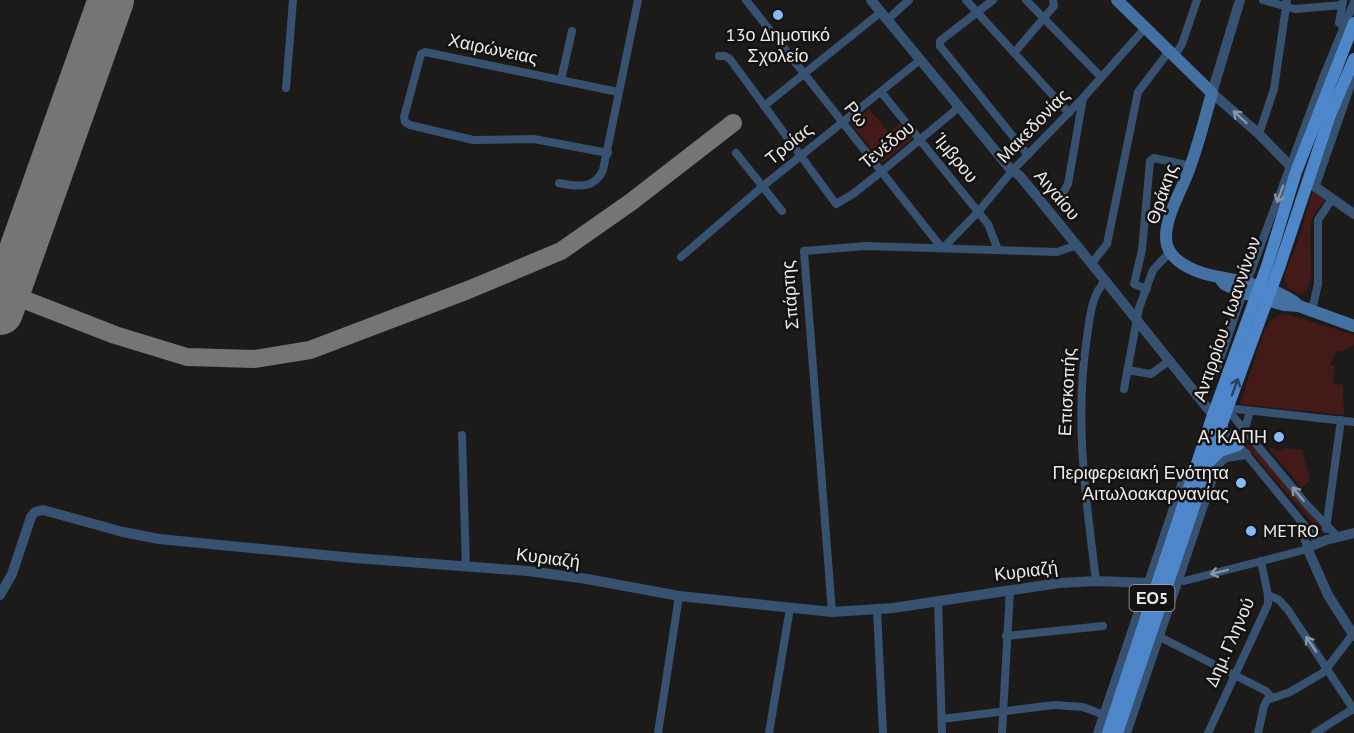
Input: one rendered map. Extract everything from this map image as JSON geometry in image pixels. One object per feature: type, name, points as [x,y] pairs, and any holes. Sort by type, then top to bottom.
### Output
[{"type":"main road","points":[[1117,0],[1129,5],[1146,27],[1212,93]]},
{"type":"main road","name":"Αντιρρίου - Ιωαννίνων","points":[[1142,644],[1222,425],[1263,294],[1293,169],[1350,26]]},
{"type":"main road","name":"Αντιρρίου - Ιωαννίνων","points":[[1117,732],[1213,415],[1311,185],[1354,59]]},
{"type":"main road","name":"Θράκης","points":[[1212,93],[1191,166],[1168,225],[1166,237],[1170,252],[1178,261],[1190,268],[1219,277],[1235,279],[1245,288],[1263,294],[1291,297],[1299,306],[1354,326]]},
{"type":"main road","points":[[1210,462],[1220,451],[1242,449]]},
{"type":"main road","points":[[1135,622],[1147,669]]},
{"type":"main road","points":[[1117,732],[1132,717]]},
{"type":"street","points":[[286,88],[293,0]]},
{"type":"street","points":[[559,183],[583,186],[596,181],[601,174],[608,153],[618,92],[639,0]]},
{"type":"street","name":"Ρω","points":[[746,0],[880,173],[942,248]]},
{"type":"street","name":"Αιγαίου","points":[[871,0],[1012,171],[1019,175],[1092,263],[1136,322],[1213,415]]},
{"type":"street","points":[[764,106],[884,16],[909,0]]},
{"type":"street","points":[[966,0],[1069,113]]},
{"type":"street","points":[[993,0],[940,41],[939,46],[1028,155]]},
{"type":"street","points":[[1026,0],[1101,77]]},
{"type":"street","points":[[1014,53],[1055,5],[1053,0]]},
{"type":"street","points":[[1092,263],[1107,244],[1138,92],[1182,44],[1197,0]]},
{"type":"street","points":[[1198,397],[1205,381],[1216,371],[1245,288],[1293,169],[1259,134],[1212,93],[1240,0]]},
{"type":"street","points":[[1263,0],[1286,3],[1300,9],[1342,3],[1339,24],[1350,26],[1354,2]]},
{"type":"street","points":[[1259,134],[1274,89],[1286,3]]},
{"type":"street","name":"Μακεδονίας","points":[[942,248],[978,212],[1012,171],[1083,98],[1146,27]]},
{"type":"street","points":[[561,80],[572,31]]},
{"type":"street","name":"Χαιρώνειας","points":[[608,153],[534,139],[473,140],[410,125],[404,120],[421,54],[425,52],[618,92]]},
{"type":"street","points":[[718,56],[730,59],[800,156]]},
{"type":"street","name":"Τροίας","points":[[681,257],[762,187],[920,60]]},
{"type":"street","points":[[1334,116],[1354,76]]},
{"type":"street","name":"Ίμβρου","points":[[881,92],[991,229],[998,250]]},
{"type":"street","points":[[1059,200],[1068,184],[1083,98]]},
{"type":"street","name":"Τενέδου","points":[[800,156],[837,204],[880,173],[959,107]]},
{"type":"street","points":[[736,153],[782,211]]},
{"type":"street","points":[[1147,289],[1134,284],[1142,250],[1150,161],[1155,158],[1191,166]]},
{"type":"street","points":[[1311,185],[1354,214]]},
{"type":"street","points":[[1312,310],[1318,284],[1318,220],[1332,199]]},
{"type":"street","name":"Σπάρτης","points":[[832,612],[803,252],[807,249],[866,246],[1057,252],[1077,245]]},
{"type":"street","points":[[1124,389],[1139,308],[1154,270],[1170,252]]},
{"type":"street","name":"Επισκοπής","points":[[1096,581],[1081,454],[1080,414],[1083,360],[1091,308],[1105,281]]},
{"type":"street","points":[[1127,370],[1151,374],[1169,362]]},
{"type":"street","points":[[1227,408],[1354,422]]},
{"type":"street","points":[[1227,408],[1326,527],[1338,537]]},
{"type":"street","points":[[1242,449],[1250,411]]},
{"type":"street","points":[[1323,542],[1341,420]]},
{"type":"street","points":[[1222,425],[1300,521],[1323,542]]},
{"type":"street","points":[[462,435],[466,567]]},
{"type":"street","points":[[1132,717],[1218,463],[1242,449]]},
{"type":"street","points":[[1098,733],[1186,473],[1197,464]]},
{"type":"street","name":"Κυριαζή","points":[[0,595],[12,574],[31,517],[35,512],[43,510],[123,532],[159,539],[528,572],[587,579],[679,596],[832,612],[877,610],[1010,590],[1096,581],[1149,583]]},
{"type":"street","points":[[1258,733],[1267,700],[1290,692],[1327,669],[1354,634],[1328,595],[1306,548],[1300,521]]},
{"type":"street","points":[[1178,580],[1184,581],[1261,561],[1354,533]]},
{"type":"street","name":"Δημ. Γληνού","points":[[1208,733],[1267,606],[1268,595],[1261,561]]},
{"type":"street","points":[[1002,733],[1010,590]]},
{"type":"street","points":[[1268,595],[1279,600],[1288,610],[1354,710],[1315,733]]},
{"type":"street","points":[[658,733],[679,596]]},
{"type":"street","points":[[938,601],[942,733]]},
{"type":"street","points":[[769,733],[790,608]]},
{"type":"street","points":[[877,610],[883,733]]},
{"type":"street","points":[[1006,636],[1103,626]]},
{"type":"street","points":[[1158,636],[1266,691],[1272,698]]},
{"type":"street","points":[[942,719],[1063,705],[1083,707],[1104,715]]},
{"type":"shaded area","points":[[869,109],[888,132],[900,123],[912,139],[882,163],[851,123]]},
{"type":"shaded area","points":[[1313,191],[1325,200],[1312,220],[1310,280],[1302,295],[1288,289],[1284,277]]},
{"type":"shaded area","points":[[1281,314],[1291,315],[1354,335],[1354,345],[1336,351],[1330,365],[1335,366],[1332,383],[1343,385],[1344,415],[1240,404],[1264,331],[1270,321]]},
{"type":"shaded area","points":[[1248,440],[1322,526],[1321,533],[1247,447]]},
{"type":"shaded area","points":[[1268,447],[1278,451],[1283,448],[1302,450],[1310,481],[1301,487]]},
{"type":"taxiway","points":[[7,293],[115,335],[187,357],[254,359],[310,350],[468,290],[561,251],[631,202],[733,123]]},
{"type":"runway","points":[[0,312],[111,0]]},
{"type":"place","name":"13ο Δημοτικό Σχολείο","points":[[778,15]]},
{"type":"place","name":"Α' ΚΑΠΗ","points":[[1279,437]]},
{"type":"place","name":"Περιφερειακή Ενότητα Αιτωλοακαρνανίας","points":[[1241,483]]},
{"type":"place","name":"METRO","points":[[1251,531]]}]
